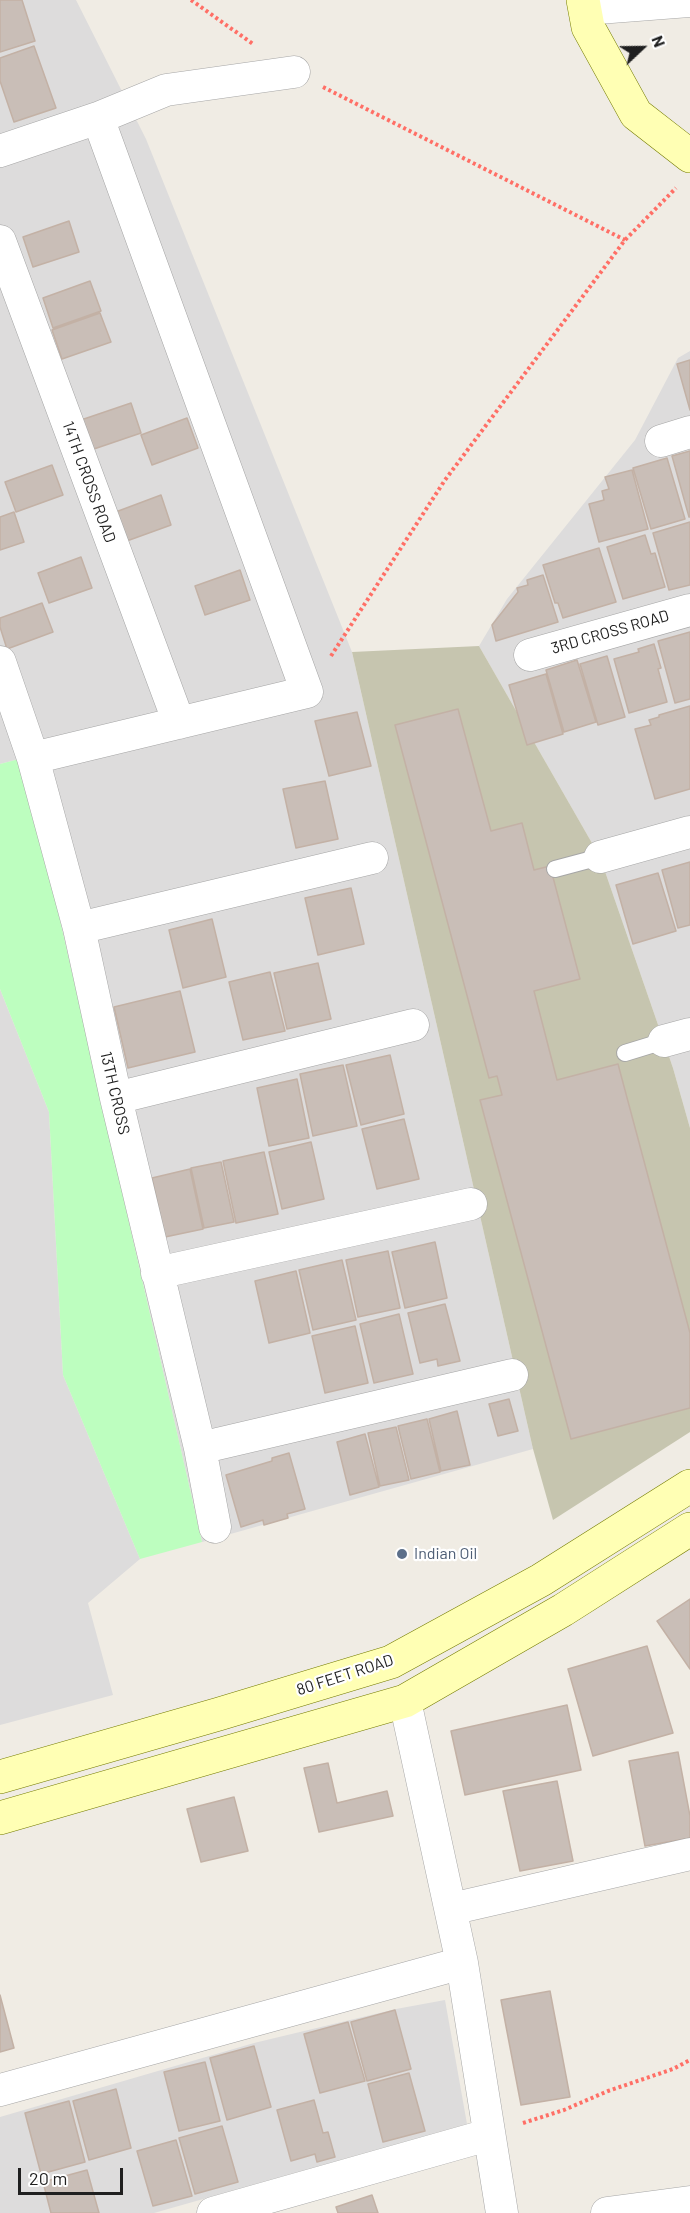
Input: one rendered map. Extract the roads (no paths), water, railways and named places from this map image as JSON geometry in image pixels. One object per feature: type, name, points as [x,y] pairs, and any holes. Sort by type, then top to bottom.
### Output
[{"type":"main road","points":[[584,4],[588,27],[636,114],[686,169]]},
{"type":"main road","name":"80 FEET ROAD","points":[[0,1777],[390,1662],[541,1580],[690,1486]]},
{"type":"main road","points":[[0,1818],[405,1701],[563,1611],[690,1529]]},
{"type":"main road","points":[[541,1580],[563,1611]]},
{"type":"street","points":[[584,4],[690,1]]},
{"type":"street","points":[[0,152],[98,118],[166,90],[294,72]]},
{"type":"street","points":[[33,758],[307,692],[98,118]]},
{"type":"street","name":"14TH CROSS ROAD","points":[[0,241],[179,723]]},
{"type":"street","name":"3RD CROSS ROAD","points":[[530,655],[690,610]]},
{"type":"street","name":"13TH CROSS","points":[[0,662],[33,758],[79,928],[116,1098],[200,1448],[215,1527]]},
{"type":"street","points":[[600,857],[690,832]]},
{"type":"street","points":[[79,928],[372,858]]},
{"type":"street","points":[[116,1098],[413,1025]]},
{"type":"street","points":[[157,1273],[471,1204]]},
{"type":"street","points":[[200,1448],[512,1375]]},
{"type":"street","points":[[405,1701],[462,1963],[502,2213]]},
{"type":"street","points":[[451,1909],[690,1854]]},
{"type":"street","points":[[0,2090],[462,1963]]},
{"type":"street","points":[[213,2213],[488,2135]]},
{"type":"street","points":[[607,2213],[690,2202]]},
{"type":"lane","points":[[555,869],[600,857]]},
{"type":"lane","points":[[624,1053],[677,1037]]},
{"type":"place","name":"Indian Oil","points":[[402,1554]]}]
